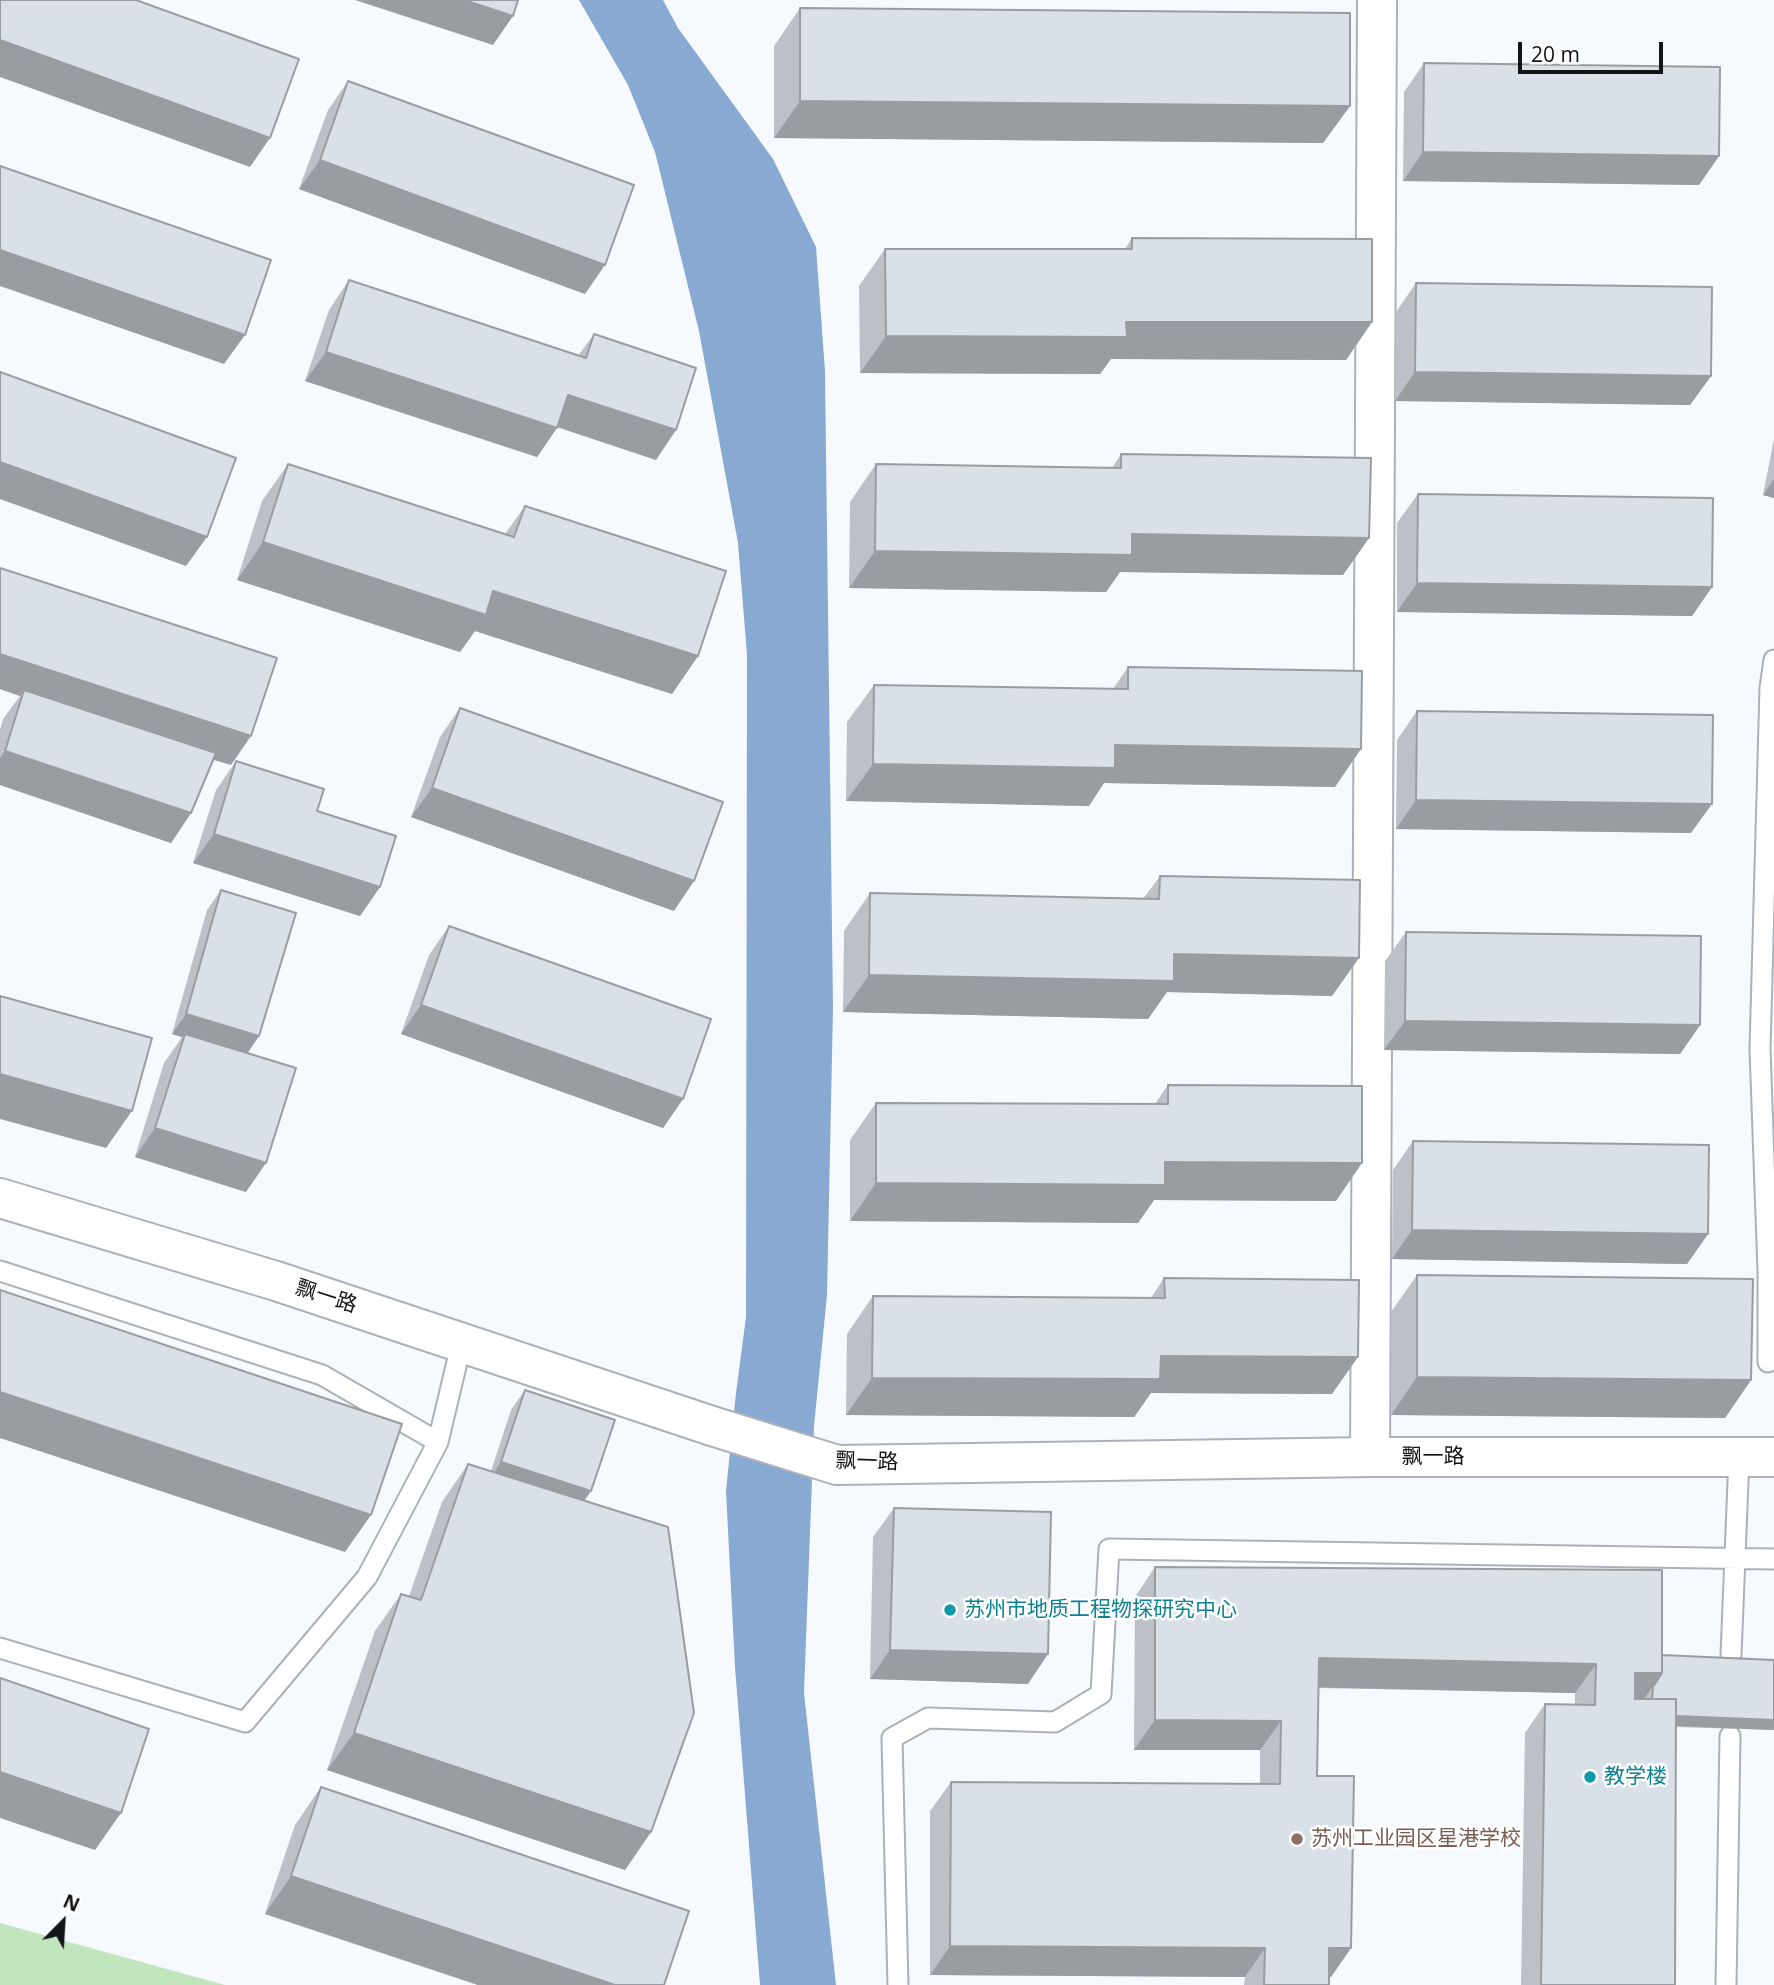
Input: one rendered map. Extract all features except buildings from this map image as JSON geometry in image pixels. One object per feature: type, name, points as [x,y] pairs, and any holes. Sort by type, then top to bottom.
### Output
[{"type":"street","points":[[1370,1457],[1377,0]]},
{"type":"street","name":"飘一路","points":[[0,1198],[276,1281],[837,1465],[1370,1457],[1756,1457]]},
{"type":"lane","points":[[1768,1362],[1768,1271],[1760,1049],[1769,702],[1774,660]]},
{"type":"lane","points":[[0,1271],[322,1375],[439,1443]]},
{"type":"lane","points":[[0,1648],[245,1722],[367,1577],[439,1443],[461,1341]]},
{"type":"lane","points":[[1731,1655],[1735,1558],[1756,1457]]},
{"type":"lane","points":[[898,1985],[892,1738],[928,1718],[1055,1722],[1101,1694],[1109,1549],[1774,1559]]},
{"type":"lane","points":[[1727,1985],[1730,1736]]},
{"type":"green space","points":[[0,1923],[225,1985],[0,1985]]},
{"type":"water","points":[[579,0],[663,0],[678,28],[773,159],[816,247],[825,371],[833,1008],[827,1295],[814,1426],[804,1693],[836,1985],[760,1985],[735,1667],[726,1491],[746,1317],[747,655],[738,543],[699,331],[655,152],[628,85]]},
{"type":"place","name":"苏州市地质工程物探研究中心","points":[[950,1610]]},
{"type":"place","name":"教学楼","points":[[1590,1777]]},
{"type":"place","name":"苏州工业园区星港学校","points":[[1297,1839]]}]
